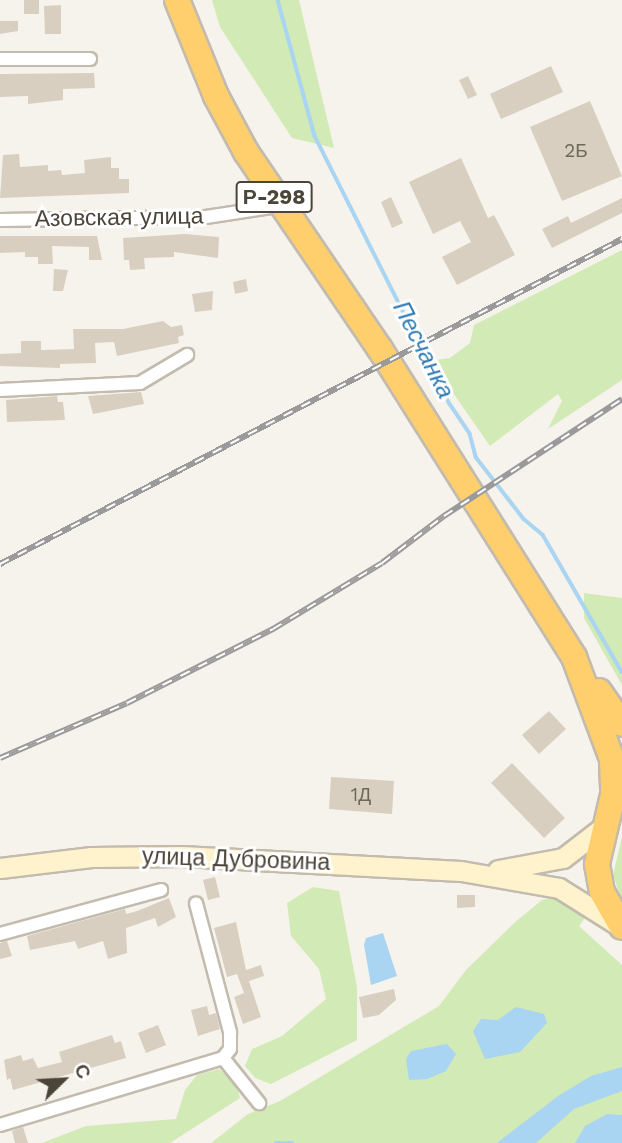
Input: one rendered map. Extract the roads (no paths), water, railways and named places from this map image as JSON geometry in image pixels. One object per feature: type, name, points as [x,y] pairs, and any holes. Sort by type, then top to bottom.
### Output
[{"type":"highway","name":"Р-298","points":[[177,0],[216,96],[279,206],[380,349],[573,657],[622,724]]},
{"type":"highway","name":"Р-298","points":[[573,657],[612,759],[614,816],[600,844],[598,881],[622,927]]},
{"type":"main road","points":[[473,873],[563,858],[614,816]]},
{"type":"main road","name":"улица Дубровина","points":[[0,868],[91,857],[182,856],[473,873]]},
{"type":"main road","points":[[473,873],[559,888],[622,927]]},
{"type":"street","points":[[0,59],[90,59]]},
{"type":"street","name":"Азовская улица","points":[[0,219],[206,217],[279,206]]},
{"type":"street","points":[[0,390],[140,383],[187,355]]},
{"type":"street","points":[[0,934],[161,890]]},
{"type":"street","points":[[0,1125],[223,1058],[230,1049],[230,1032],[196,903]]},
{"type":"street","points":[[223,1058],[259,1103]]},
{"type":"water","points":[[383,933],[397,976],[371,985],[364,945],[366,938]]},
{"type":"water","points":[[516,1007],[544,1014],[547,1023],[520,1052],[485,1059],[473,1031],[481,1019],[498,1020]]},
{"type":"water","points":[[447,1044],[456,1054],[446,1071],[427,1079],[409,1080],[406,1059],[411,1051]]},
{"type":"water","points":[[622,1067],[622,1091],[574,1109],[536,1143],[497,1143],[558,1096],[591,1076]]},
{"type":"water","points":[[607,1114],[622,1115],[622,1143],[575,1143],[585,1126]]},
{"type":"waterway","name":"Песчанка","points":[[278,0],[315,136],[450,404],[470,434],[476,457],[524,519],[543,535],[622,672]]},
{"type":"waterway","name":"Песчанка","points":[[276,1143],[292,1143]]},
{"type":"railway","points":[[0,564],[622,239]]},
{"type":"railway","points":[[0,758],[127,703],[273,629],[382,563],[444,516],[622,399]]}]
